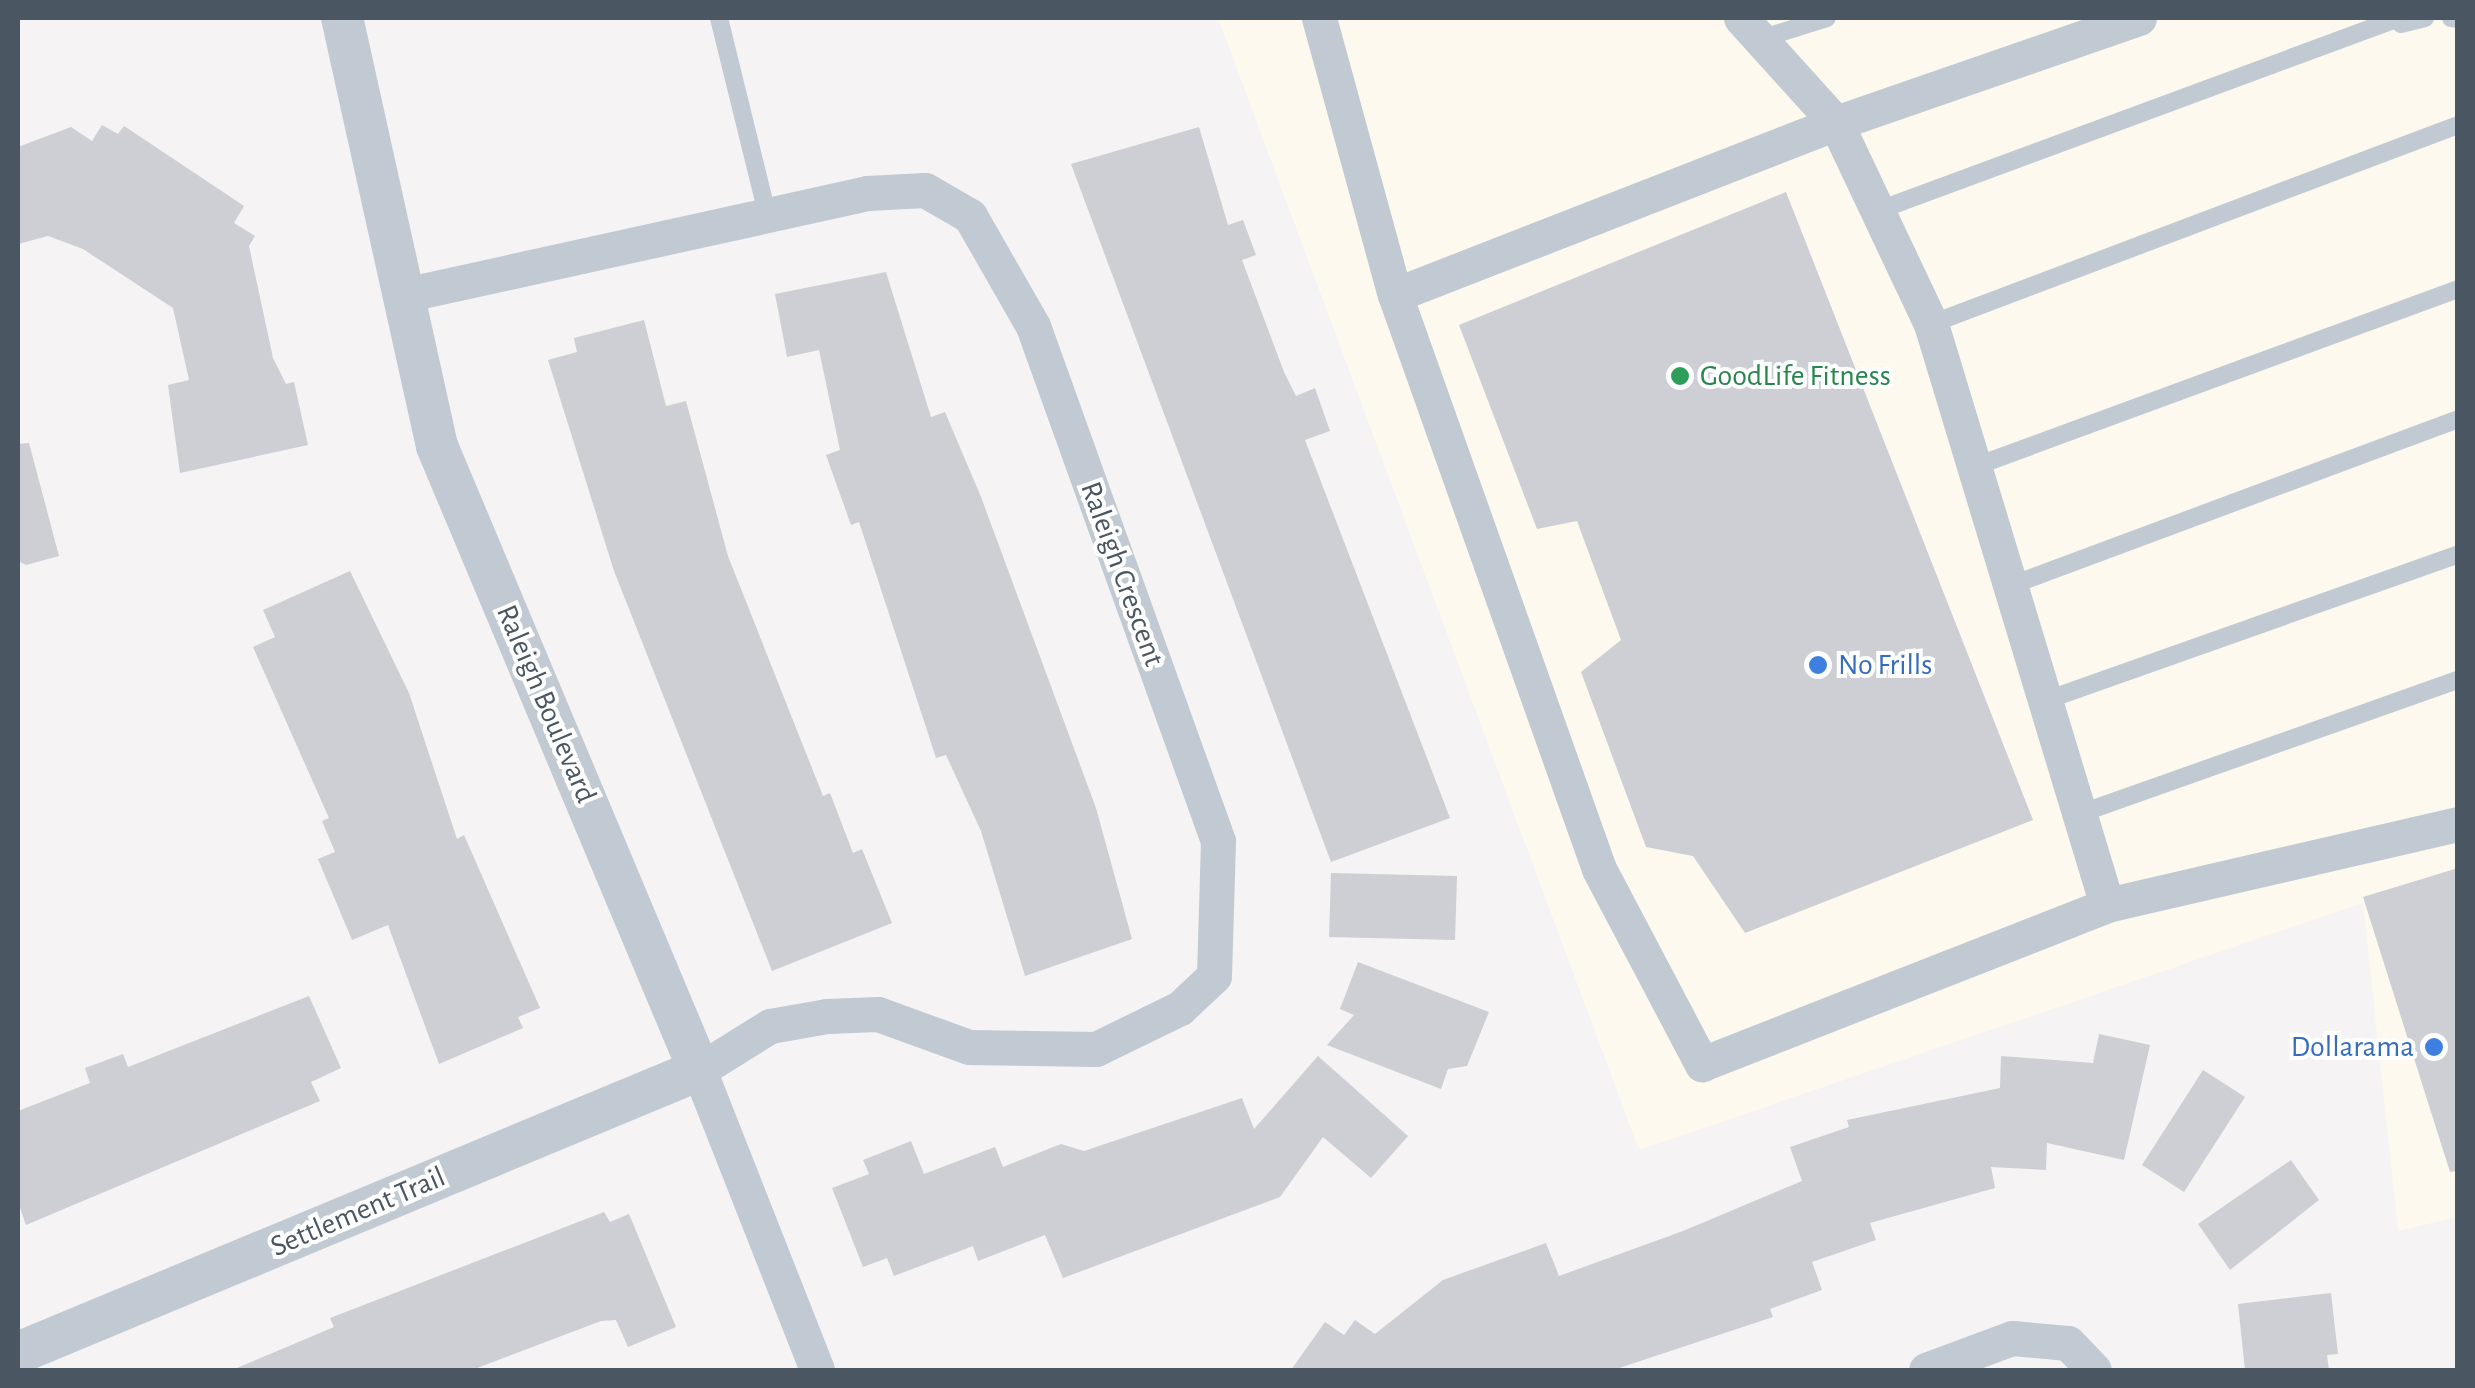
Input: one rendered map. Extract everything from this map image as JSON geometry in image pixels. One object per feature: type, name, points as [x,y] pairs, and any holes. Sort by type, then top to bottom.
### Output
[{"type":"street","name":"Raleigh Boulevard","points":[[342,18],[437,446],[699,1070],[817,1370]]},
{"type":"street","points":[[1319,18],[1395,295],[1599,869],[1702,1064],[2107,905],[2458,824]]},
{"type":"street","points":[[1395,295],[1836,123],[2138,18]]},
{"type":"street","points":[[1751,28],[1836,123],[1882,210],[1931,324],[1979,465],[2044,701],[2107,905]]},
{"type":"street","name":"Raleigh Crescent","points":[[404,295],[867,192],[924,190],[970,216],[998,254],[1033,326],[1218,841],[1221,924],[1214,976],[1180,1008],[1096,1048],[969,1047],[878,1014],[828,1016],[770,1026],[699,1070]]},
{"type":"street","name":"Settlement Trail","points":[[18,1353],[699,1070]]},
{"type":"street","points":[[1926,1370],[2012,1338],[2068,1342],[2094,1370]]},
{"type":"lane","points":[[718,18],[768,217]]},
{"type":"lane","points":[[1751,28],[1826,18]]},
{"type":"lane","points":[[1882,210],[2400,20],[2425,18]]},
{"type":"lane","points":[[1931,324],[2458,126]]},
{"type":"lane","points":[[1979,465],[2458,289]]},
{"type":"lane","points":[[2012,584],[2458,419]]},
{"type":"lane","points":[[2044,701],[2458,554]]},
{"type":"lane","points":[[2079,814],[2458,680]]},
{"type":"shaded area","points":[[1218,18],[2457,18],[2457,1217],[2398,1231],[2363,903],[1639,1150]]},
{"type":"building","points":[[102,125],[118,134],[124,126],[244,206],[234,223],[255,236],[249,246],[273,358],[286,384],[294,382],[308,445],[180,473],[168,385],[189,380],[173,308],[83,249],[48,236],[18,244],[18,147],[71,127],[92,141]]},
{"type":"building","points":[[1199,127],[1228,225],[1243,220],[1256,255],[1242,260],[1284,372],[1296,396],[1315,388],[1330,431],[1305,440],[1450,818],[1331,862],[1071,164]]},
{"type":"building","points":[[1786,192],[2033,820],[1745,933],[1693,856],[1646,847],[1581,672],[1621,640],[1577,521],[1537,529],[1459,325]]},
{"type":"building","points":[[886,272],[931,417],[945,412],[981,497],[1096,808],[1132,939],[1025,976],[981,831],[946,755],[936,758],[859,522],[851,525],[826,455],[840,450],[819,350],[787,357],[775,294]]},
{"type":"building","points":[[644,320],[666,406],[686,401],[728,556],[823,796],[830,793],[853,853],[862,849],[892,923],[772,971],[614,571],[548,360],[577,352],[574,338]]},
{"type":"building","points":[[29,443],[59,556],[26,565],[18,561],[18,444]]},
{"type":"building","points":[[350,571],[409,693],[457,839],[464,835],[540,1008],[518,1017],[523,1028],[439,1064],[388,925],[352,940],[318,859],[335,852],[322,821],[329,818],[253,647],[275,637],[263,610]]},
{"type":"building","name":"Dollarama","points":[[2458,868],[2458,1171],[2450,1172],[2363,897]]},
{"type":"building","points":[[1331,873],[1457,876],[1455,940],[1329,937]]},
{"type":"building","points":[[1358,962],[1489,1012],[1467,1066],[1448,1069],[1441,1089],[1327,1045],[1354,1015],[1340,1009]]},
{"type":"building","points":[[309,996],[341,1068],[311,1082],[320,1101],[26,1225],[18,1202],[18,1111],[90,1083],[85,1068],[123,1054],[128,1067]]},
{"type":"building","points":[[2099,1034],[2150,1045],[2124,1160],[2047,1143],[2046,1170],[1991,1167],[1995,1188],[1870,1223],[1876,1240],[1812,1262],[1822,1290],[1770,1309],[1773,1317],[1613,1370],[1291,1370],[1325,1322],[1344,1335],[1355,1320],[1375,1334],[1443,1280],[1546,1243],[1559,1276],[1683,1231],[1802,1181],[1790,1147],[1849,1127],[1847,1120],[2000,1088],[2001,1056],[2093,1063]]},
{"type":"building","points":[[1318,1056],[1408,1136],[1371,1178],[1323,1137],[1280,1197],[1063,1278],[1045,1235],[978,1261],[973,1246],[894,1276],[887,1258],[863,1267],[832,1188],[869,1174],[863,1160],[911,1141],[924,1174],[995,1147],[1003,1167],[1061,1144],[1084,1151],[1242,1098],[1254,1129]]},
{"type":"building","points":[[2203,1070],[2245,1097],[2184,1192],[2142,1165]]},
{"type":"building","points":[[2291,1160],[2319,1200],[2230,1270],[2198,1224]]},
{"type":"building","points":[[604,1212],[610,1222],[629,1214],[676,1327],[628,1347],[616,1320],[601,1321],[472,1370],[232,1370],[334,1327],[330,1318]]},
{"type":"building","points":[[2331,1293],[2338,1354],[2327,1355],[2329,1370],[2245,1370],[2238,1304]]},
{"type":"place","name":"GoodLife Fitness","points":[[1680,376]]},
{"type":"place","name":"No Frills","points":[[1818,665]]},
{"type":"place","name":"Dollarama","points":[[2434,1047]]}]
